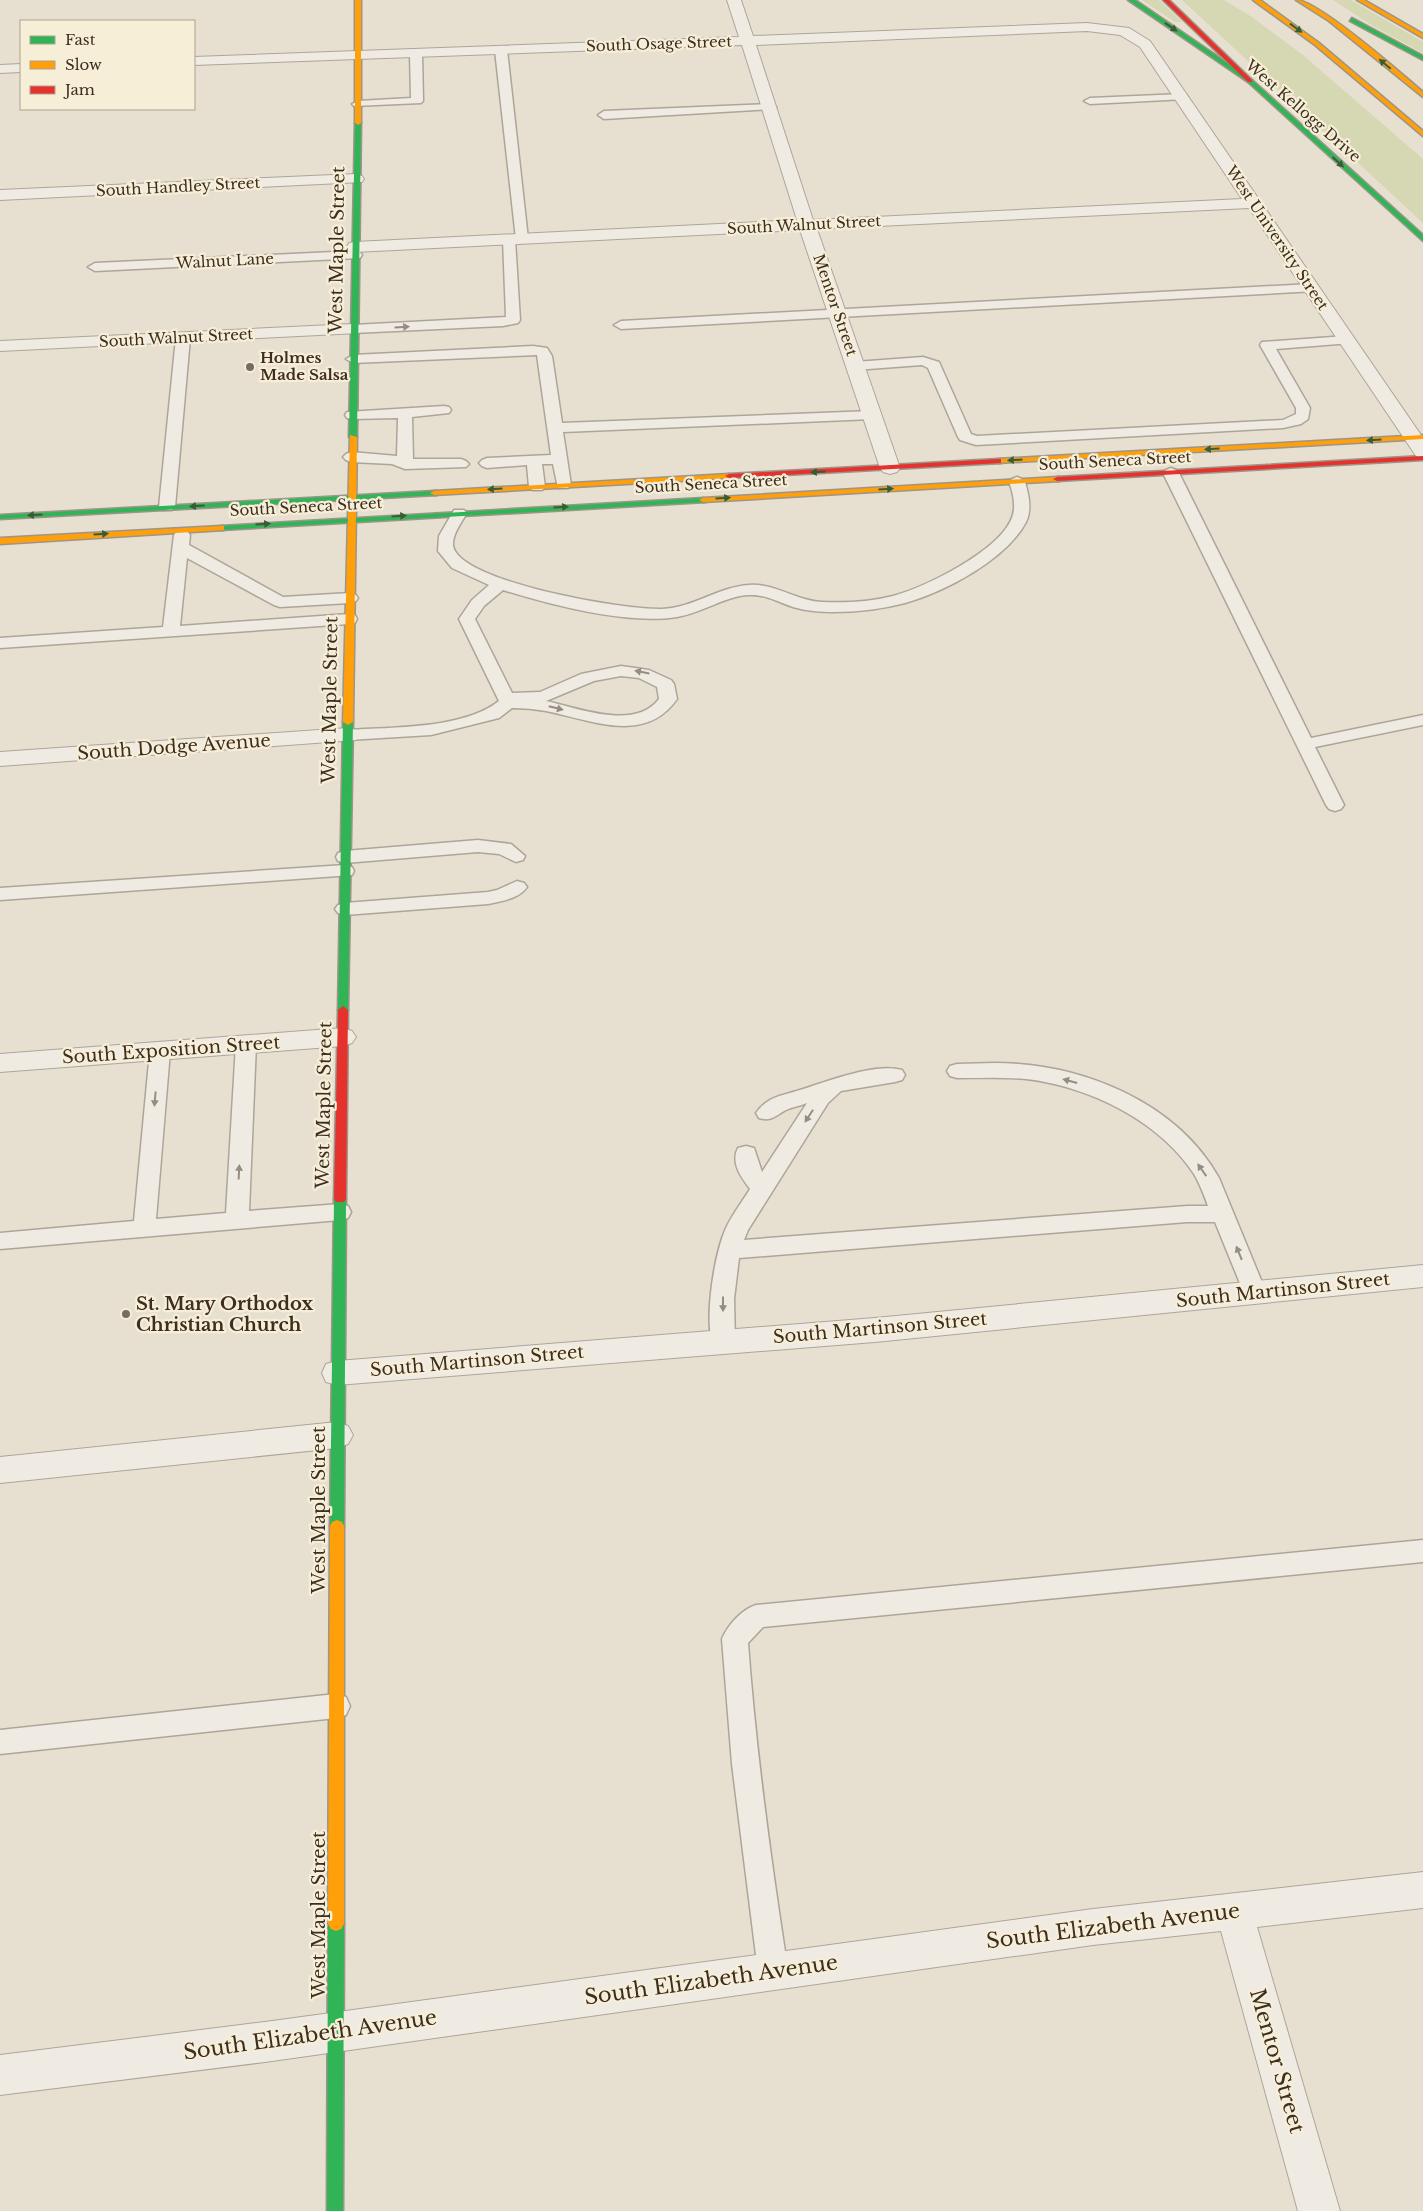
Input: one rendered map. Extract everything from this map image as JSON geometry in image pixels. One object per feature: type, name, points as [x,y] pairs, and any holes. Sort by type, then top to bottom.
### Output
[{"type":"main road","name":"West Maple Street","points":[[335,2211],[337,1373],[359,55],[358,0]]},
{"type":"main road","name":"West Kellogg Drive","points":[[1130,0],[1250,81],[1423,239]]},
{"type":"main road","points":[[1166,0],[1250,81]]},
{"type":"main road","points":[[1256,0],[1317,44],[1423,134]]},
{"type":"main road","points":[[1299,0],[1330,20],[1423,95]]},
{"type":"main road","points":[[1315,0],[1423,58]]},
{"type":"main road","points":[[1360,0],[1423,36]]},
{"type":"main road","name":"South Seneca Street","points":[[0,517],[1420,437]]},
{"type":"main road","name":"South Seneca Street","points":[[0,541],[350,519],[1423,458]]},
{"type":"street","name":"Mentor Street","points":[[734,0],[749,40],[807,224],[890,468]]},
{"type":"street","name":"South Osage Street","points":[[195,61],[1088,27],[1124,31]]},
{"type":"street","name":"West University Street","points":[[1124,31],[1145,44],[1346,340],[1420,437],[1423,452]]},
{"type":"street","points":[[0,69],[20,68]]},
{"type":"street","name":"South Handley Street","points":[[0,195],[356,179]]},
{"type":"street","name":"South Walnut Street","points":[[355,251],[515,239],[1254,202]]},
{"type":"street","name":"South Walnut Street","points":[[0,346],[353,329]]},
{"type":"street","name":"South Dodge Avenue","points":[[0,759],[348,736]]},
{"type":"street","name":"South Exposition Street","points":[[0,1063],[342,1037]]},
{"type":"street","name":"South Martinson Street","points":[[337,1373],[885,1329],[1423,1276]]},
{"type":"street","points":[[0,1470],[337,1435]]},
{"type":"street","name":"South Elizabeth Avenue","points":[[0,2075],[1093,1927],[1423,1890]]},
{"type":"street","name":"Mentor Street","points":[[1234,1911],[1319,2211]]},
{"type":"lane","points":[[353,329],[508,322],[513,320],[515,239],[501,50]]},
{"type":"lane","points":[[358,104],[417,101],[416,54]]},
{"type":"lane","points":[[1090,102],[1182,97]]},
{"type":"lane","points":[[604,115],[770,107]]},
{"type":"lane","name":"Walnut Lane","points":[[95,267],[355,251]]},
{"type":"lane","points":[[621,325],[1311,288]]},
{"type":"lane","points":[[168,507],[183,338]]},
{"type":"lane","points":[[855,366],[923,361],[934,365],[965,437],[976,441],[1283,424],[1296,421],[1304,416],[1303,408],[1267,345],[1346,340]]},
{"type":"lane","points":[[353,359],[542,351],[546,356],[563,485]]},
{"type":"lane","points":[[352,415],[444,410]]},
{"type":"lane","points":[[405,412],[405,464]]},
{"type":"lane","points":[[555,428],[872,415]]},
{"type":"lane","points":[[1179,430],[1191,450]]},
{"type":"lane","points":[[1029,438],[1039,459]]},
{"type":"lane","points":[[351,457],[394,460],[405,464],[432,466],[461,465]]},
{"type":"lane","points":[[487,463],[559,459]]},
{"type":"lane","points":[[527,461],[536,487]]},
{"type":"lane","points":[[1170,473],[1335,805]]},
{"type":"lane","points":[[459,513],[445,543],[447,553],[458,565],[483,578],[574,605],[614,612],[652,614],[687,610],[739,592],[757,590],[809,606],[871,604],[899,600],[930,590],[954,577],[1004,541],[1018,522],[1023,504],[1017,482]]},
{"type":"lane","points":[[171,631],[182,530]]},
{"type":"lane","points":[[180,548],[280,602]]},
{"type":"lane","points":[[501,583],[478,603],[467,618],[507,700]]},
{"type":"lane","points":[[244,626],[280,602],[350,598]]},
{"type":"lane","points":[[0,644],[349,619]]},
{"type":"lane","points":[[348,736],[440,728],[492,714],[507,700],[540,698],[577,681],[608,672],[631,670],[650,674],[665,684],[668,700],[659,711],[647,717],[628,720],[598,719],[545,706],[507,700]]},
{"type":"lane","points":[[1305,744],[1423,720]]},
{"type":"lane","points":[[0,894],[345,864],[478,846],[504,848],[516,856]]},
{"type":"lane","points":[[345,909],[488,898],[503,895],[516,887]]},
{"type":"lane","points":[[237,1221],[246,1044]]},
{"type":"lane","points":[[144,1229],[160,1051]]},
{"type":"lane","points":[[957,1071],[1017,1070],[1046,1074],[1080,1084],[1124,1101],[1149,1118],[1177,1140],[1200,1166],[1212,1185],[1254,1292]]},
{"type":"lane","points":[[767,1114],[778,1105],[833,1086],[851,1081],[894,1075]]},
{"type":"lane","points":[[723,1342],[722,1299],[727,1258],[737,1228],[821,1098],[833,1086]]},
{"type":"lane","points":[[746,1154],[748,1171],[762,1189]]},
{"type":"lane","points":[[0,1241],[340,1212]]},
{"type":"lane","points":[[727,1258],[1187,1214],[1222,1214]]},
{"type":"lane","points":[[774,1971],[740,1710],[735,1648],[735,1639],[756,1616],[1423,1551]]},
{"type":"lane","points":[[0,1742],[336,1706]]},
{"type":"green space","points":[[1142,0],[1159,0],[1182,22],[1175,22]]},
{"type":"green space","points":[[1182,0],[1224,0],[1252,17],[1303,55],[1423,159],[1423,223]]},
{"type":"green space","points":[[1333,0],[1351,0],[1423,42],[1423,53],[1373,26]]},
{"type":"traffic: fast","points":[[1131,0],[1250,81],[1423,239]]},
{"type":"traffic: fast","points":[[1352,20],[1423,58]]},
{"type":"traffic: fast","points":[[353,437],[358,123]]},
{"type":"traffic: fast","points":[[0,517],[434,493]]},
{"type":"traffic: fast","points":[[221,528],[703,500]]},
{"type":"traffic: fast","points":[[343,1010],[348,722]]},
{"type":"traffic: fast","points":[[337,1526],[340,1199]]},
{"type":"traffic: fast","points":[[335,2211],[336,1924]]},
{"type":"traffic: slow","points":[[358,0],[358,123]]},
{"type":"traffic: slow","points":[[1256,0],[1317,44],[1423,134]]},
{"type":"traffic: slow","points":[[1299,0],[1331,20],[1423,95]]},
{"type":"traffic: slow","points":[[1360,0],[1423,36]]},
{"type":"traffic: slow","points":[[348,722],[353,437]]},
{"type":"traffic: slow","points":[[998,461],[1423,437]]},
{"type":"traffic: slow","points":[[434,493],[729,476]]},
{"type":"traffic: slow","points":[[703,500],[1057,479]]},
{"type":"traffic: slow","points":[[0,541],[221,528]]},
{"type":"traffic: slow","points":[[336,1924],[337,1526]]},
{"type":"traffic: jam","points":[[1166,0],[1250,81]]},
{"type":"traffic: jam","points":[[1057,479],[1423,458]]},
{"type":"traffic: jam","points":[[729,476],[998,461]]},
{"type":"traffic: jam","points":[[340,1199],[343,1010]]},
{"type":"place","name":"Holmes Made Salsa","points":[[250,367]]},
{"type":"place","name":"St. Mary Orthodox Christian Church","points":[[126,1314]]}]
